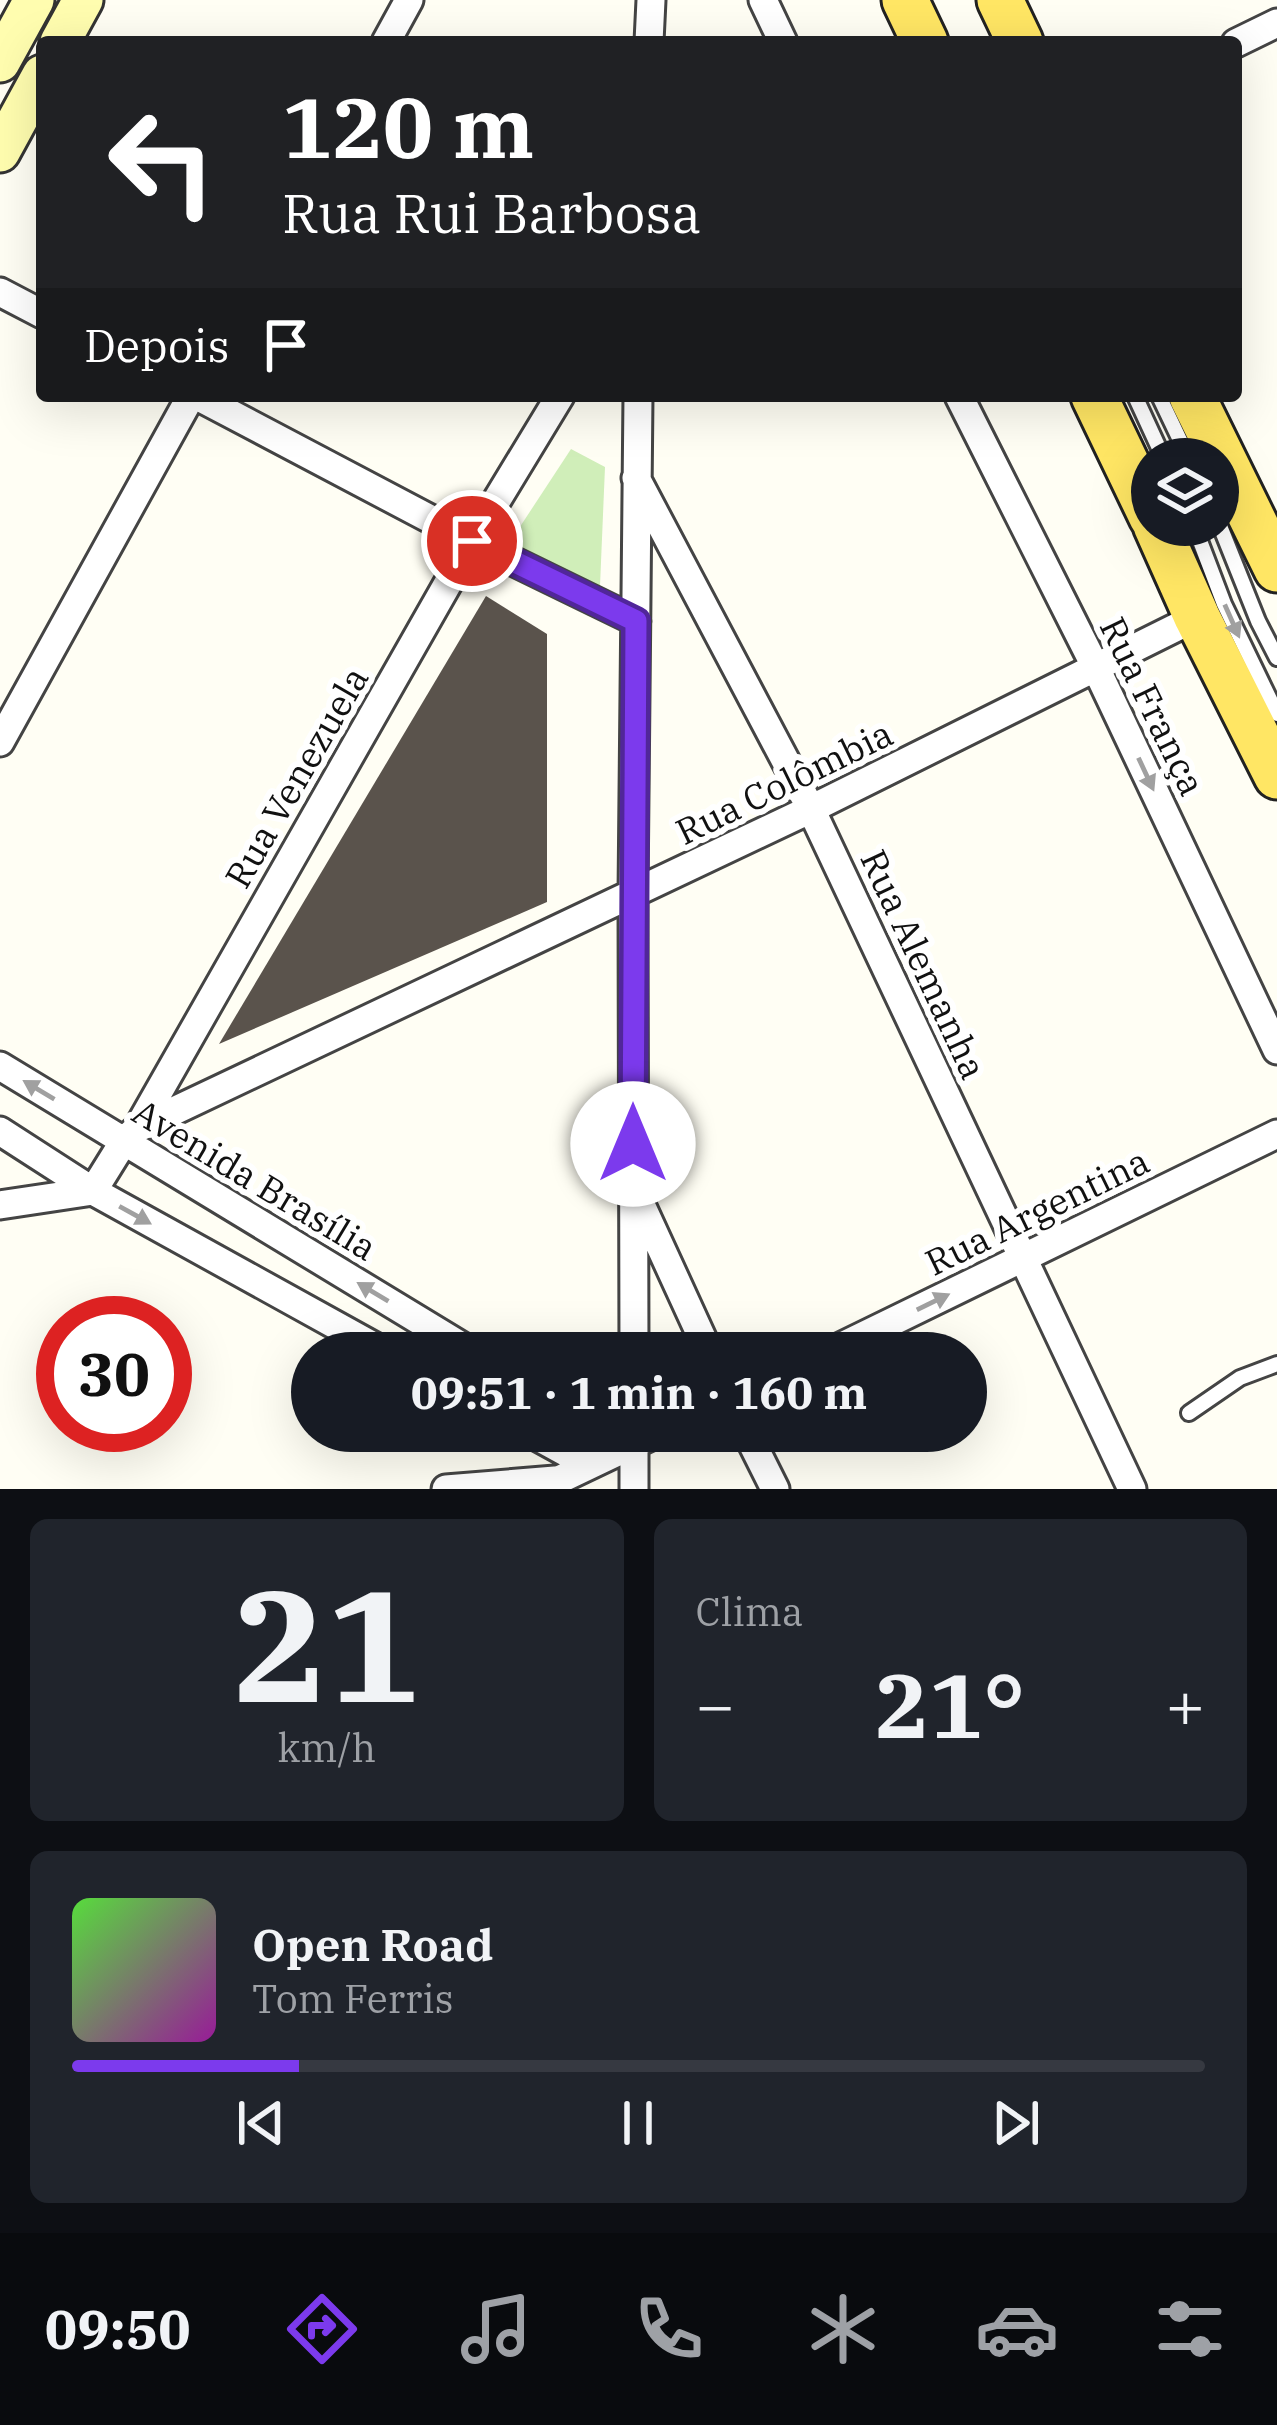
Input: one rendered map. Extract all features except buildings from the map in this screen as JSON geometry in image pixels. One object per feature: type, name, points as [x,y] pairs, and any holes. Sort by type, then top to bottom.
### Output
[{"type":"main road","points":[[905,0],[922,36]]},
{"type":"main road","points":[[1000,0],[1017,36]]},
{"type":"main road","points":[[1097,402],[1131,473]]},
{"type":"main road","points":[[1195,402],[1277,567]]},
{"type":"main road","points":[[1165,546],[1277,776]]},
{"type":"street","points":[[0,62],[34,0]]},
{"type":"street","points":[[63,36],[83,0]]},
{"type":"street","points":[[389,36],[409,0]]},
{"type":"street","points":[[649,36],[651,0]]},
{"type":"street","points":[[763,0],[780,36]]},
{"type":"street","points":[[1242,40],[1277,23]]},
{"type":"street","points":[[0,152],[36,87]]},
{"type":"street","points":[[0,292],[36,311]]},
{"type":"street","points":[[0,742],[191,402]]},
{"type":"street","points":[[206,402],[636,621]]},
{"type":"street","name":"Rua Venezuela","points":[[93,1192],[556,402]]},
{"type":"street","points":[[634,1332],[638,402]]},
{"type":"street","name":"Rua França","points":[[962,402],[1096,668],[1277,1050]]},
{"type":"street","name":"Rua Alemanha","points":[[636,478],[811,809],[1132,1489]]},
{"type":"street","name":"Rua Colômbia","points":[[131,1134],[811,809],[1197,617]]},
{"type":"street","name":"Avenida Brasília","points":[[0,1066],[131,1134],[440,1332]]},
{"type":"street","points":[[0,1131],[93,1192],[348,1332]]},
{"type":"street","name":"Rua Argentina","points":[[871,1332],[1277,1134]]},
{"type":"street","points":[[633,1186],[699,1332]]},
{"type":"street","points":[[0,1205],[93,1192]]},
{"type":"street","points":[[564,1452],[589,1466]]},
{"type":"street","points":[[446,1489],[550,1484],[612,1452]]},
{"type":"street","points":[[632,1452],[634,1489]]},
{"type":"street","points":[[756,1452],[775,1489]]},
{"type":"lane","points":[[1139,402],[1155,438]]},
{"type":"lane","points":[[1162,402],[1179,438]]},
{"type":"lane","points":[[1202,546],[1277,714]]},
{"type":"lane","points":[[1228,546],[1277,658]]},
{"type":"lane","points":[[1189,1413],[1240,1378],[1277,1364]]},
{"type":"green space","points":[[571,449],[605,467],[600,586],[508,545]]},
{"type":"route","points":[[472,541],[636,621],[633,1144]]}]
